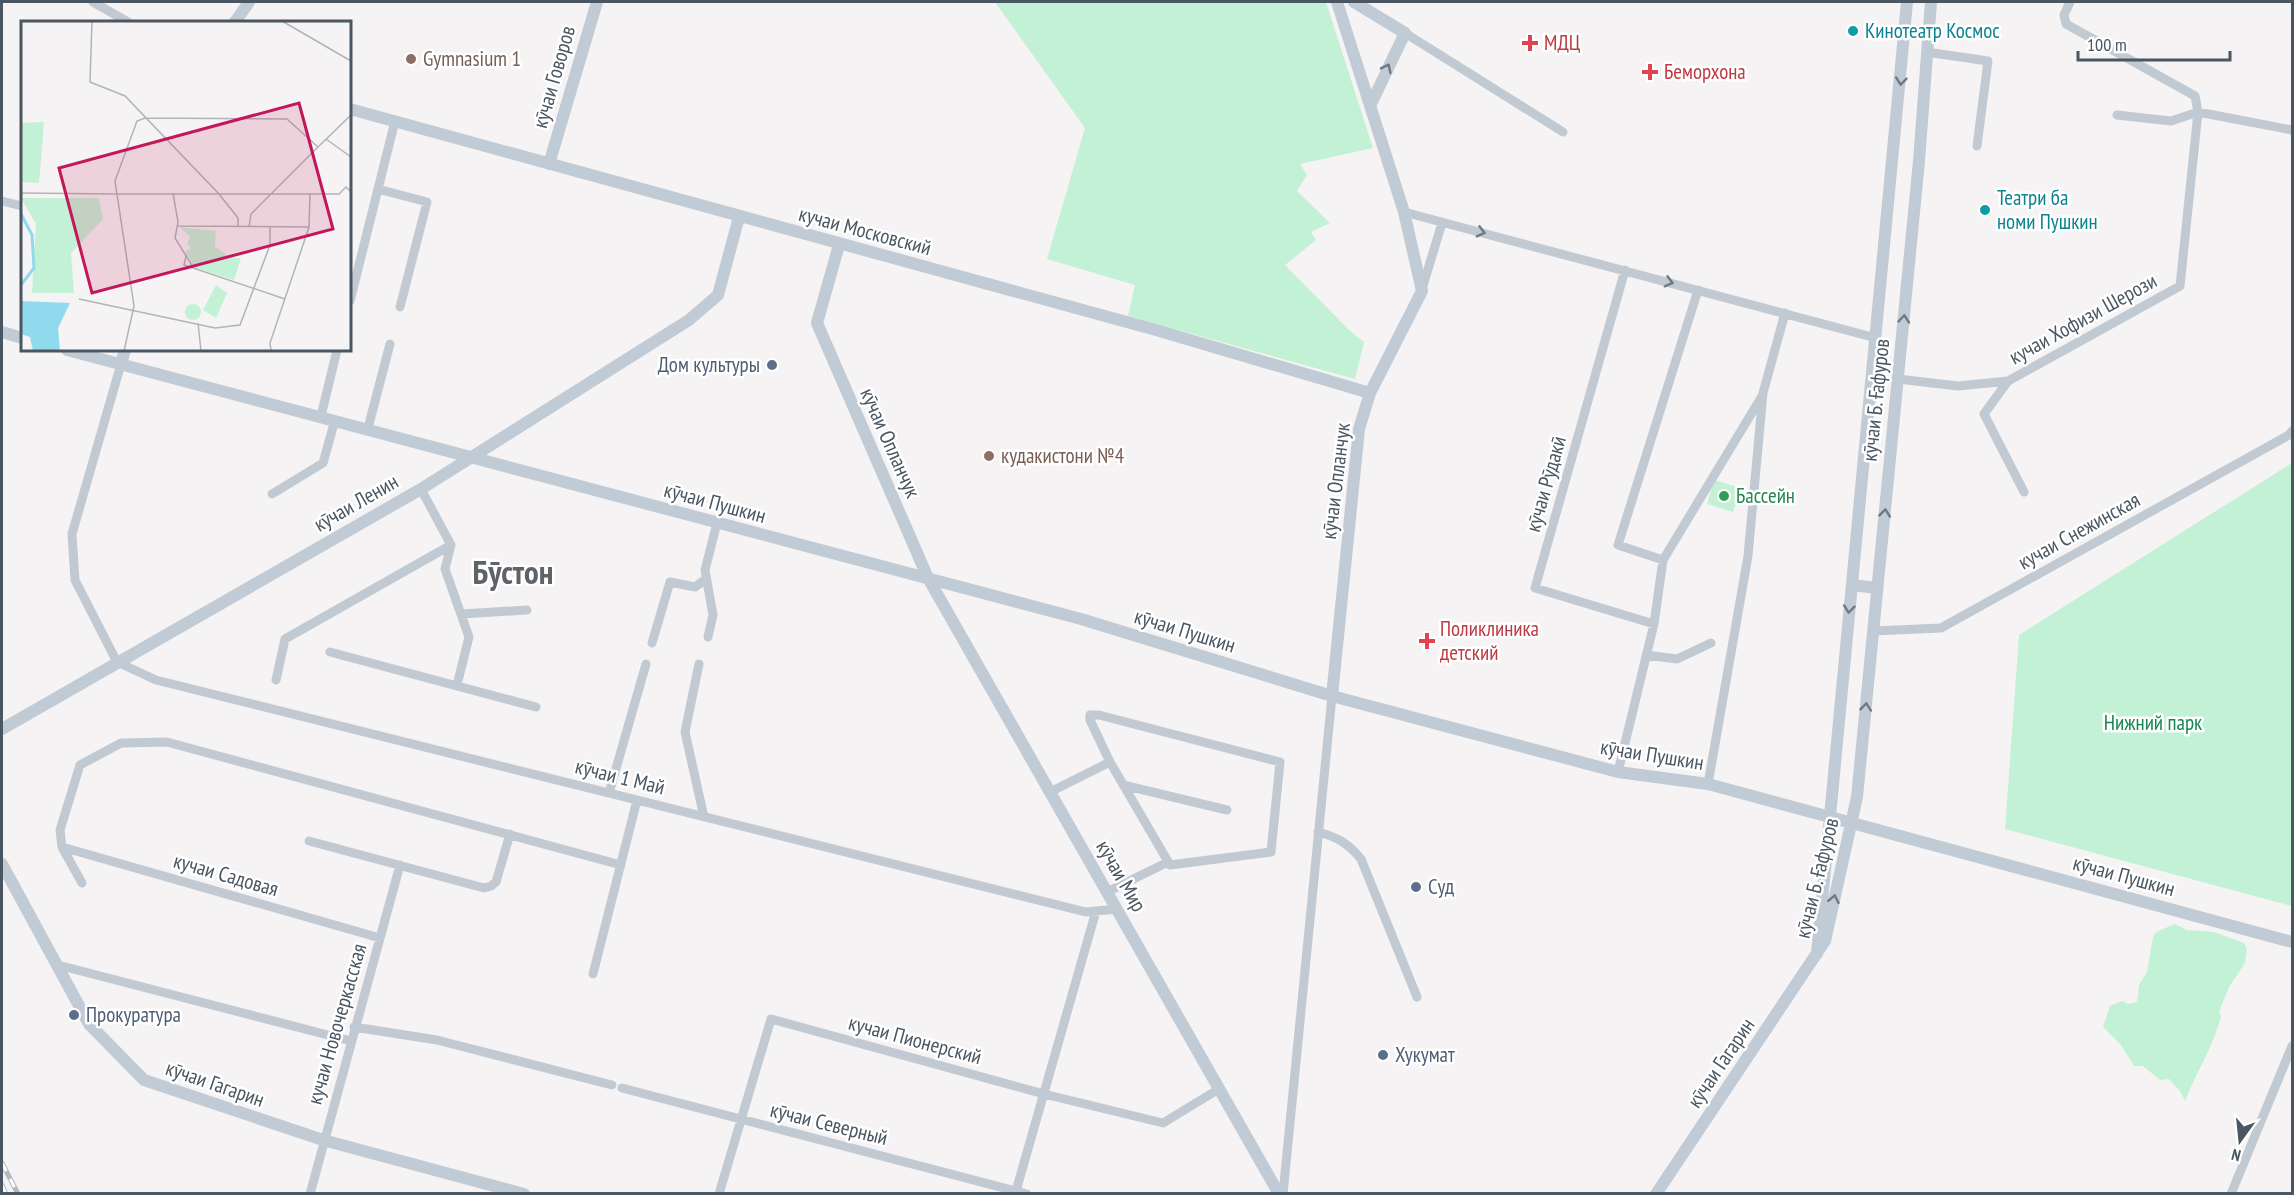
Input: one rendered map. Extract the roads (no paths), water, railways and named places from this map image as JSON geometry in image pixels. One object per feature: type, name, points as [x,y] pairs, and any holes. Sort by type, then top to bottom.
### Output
[{"type":"street","points":[[93,2],[126,21]]},
{"type":"street","points":[[236,21],[249,2]]},
{"type":"street","name":"кӯчаи Говоров","points":[[549,164],[597,2]]},
{"type":"street","points":[[1337,2],[1404,212],[1422,291]]},
{"type":"street","points":[[1354,2],[1563,132]]},
{"type":"street","name":"кӯчаи Б. Ғафуров","points":[[1817,954],[1907,2]]},
{"type":"street","name":"кӯчаи Б. Ғафуров","points":[[1817,954],[1825,941],[1857,797],[1898,379],[1931,2]]},
{"type":"street","points":[[2070,2],[2064,15],[2066,24],[2195,96],[2198,112]]},
{"type":"street","points":[[1371,104],[1405,33]]},
{"type":"street","points":[[1904,51],[1988,61],[1977,146]]},
{"type":"street","name":"кучаи Московский","points":[[351,109],[1156,330],[1370,393]]},
{"type":"street","points":[[2117,115],[2171,121],[2198,112],[2292,129]]},
{"type":"street","name":"кучаи Хофизи Шерози","points":[[2008,381],[2180,286],[2198,112]]},
{"type":"street","points":[[351,291],[395,121]]},
{"type":"street","points":[[378,189],[427,202],[400,307]]},
{"type":"street","points":[[2,201],[21,206]]},
{"type":"street","points":[[1404,212],[1876,338]]},
{"type":"street","name":"кӯчаи Ленин","points":[[2,729],[421,489],[689,320],[718,295],[739,217]]},
{"type":"street","points":[[1422,291],[1442,223]]},
{"type":"street","name":"кӯчаи Опланчук","points":[[839,244],[817,323],[928,578]]},
{"type":"street","name":"кӯчаи Рӯдакӣ","points":[[1625,270],[1535,588],[1654,624]]},
{"type":"street","points":[[1664,560],[1618,546],[1698,290]]},
{"type":"street","name":"кӯчаи Опланчук","points":[[1332,696],[1359,429],[1370,393],[1422,291]]},
{"type":"street","points":[[1708,784],[1748,556],[1763,393],[1785,313]]},
{"type":"street","points":[[2,332],[21,338]]},
{"type":"street","points":[[368,428],[390,344]]},
{"type":"street","name":"кӯчаи Пушкин","points":[[71,351],[475,456],[540,477],[1081,619],[1332,696],[1618,772],[1708,784],[2292,942]]},
{"type":"street","points":[[117,662],[75,580],[72,534],[125,351]]},
{"type":"street","points":[[321,416],[337,351]]},
{"type":"street","points":[[1898,379],[1958,386],[2008,381]]},
{"type":"street","points":[[2008,381],[1984,414],[2024,492]]},
{"type":"street","points":[[1618,772],[1654,624],[1664,560],[1763,393]]},
{"type":"street","points":[[272,494],[323,463],[335,420]]},
{"type":"street","name":"кучаи Снежинская","points":[[1873,631],[1941,628],[2292,431]]},
{"type":"street","points":[[421,489],[452,545],[445,569],[469,637],[457,685]]},
{"type":"street","points":[[708,637],[713,615],[705,570],[717,523]]},
{"type":"street","points":[[276,680],[285,639],[452,545]]},
{"type":"street","name":"кӯчаи Мир","points":[[928,578],[1281,1194]]},
{"type":"street","points":[[652,643],[670,582],[695,587],[706,579]]},
{"type":"street","points":[[1852,585],[1877,588]]},
{"type":"street","points":[[461,614],[527,610]]},
{"type":"street","points":[[1646,655],[1677,659],[1711,643]]},
{"type":"street","points":[[330,652],[536,707]]},
{"type":"street","name":"кӯчаи 1 Май","points":[[117,662],[156,680],[1086,912],[1117,909]]},
{"type":"street","points":[[609,793],[646,664]]},
{"type":"street","points":[[699,664],[685,732],[704,817]]},
{"type":"street","points":[[1281,1194],[1332,696]]},
{"type":"street","points":[[1090,715],[1099,715],[1280,762],[1271,852],[1170,865],[1123,784],[1110,762],[1090,720],[1090,715]]},
{"type":"street","points":[[82,884],[62,847],[60,830],[80,765],[121,743],[144,742],[167,742],[621,865]]},
{"type":"street","points":[[1050,792],[1110,762]]},
{"type":"street","points":[[1123,784],[1227,810]]},
{"type":"street","points":[[593,974],[637,800]]},
{"type":"street","points":[[1318,832],[1343,841],[1361,859],[1417,997]]},
{"type":"street","points":[[309,841],[484,888],[496,882],[510,834]]},
{"type":"street","name":"кучаи Садовая","points":[[62,847],[380,938]]},
{"type":"street","points":[[1107,891],[1168,862]]},
{"type":"street","name":"кӯчаи Гагарин","points":[[2,864],[89,1024],[144,1080],[323,1140],[524,1194]]},
{"type":"street","name":"кучаи Новочеркасская","points":[[310,1194],[400,865]]},
{"type":"street","points":[[1016,1191],[1096,911]]},
{"type":"street","name":"кӯчаи Гагарин","points":[[1656,1194],[1817,954]]},
{"type":"street","points":[[58,965],[351,1041]]},
{"type":"street","name":"кучаи Пионерский","points":[[719,1194],[771,1019],[1044,1094],[1163,1123],[1220,1089]]},
{"type":"street","points":[[354,1027],[437,1040],[612,1085]]},
{"type":"street","points":[[2231,1194],[2292,1046]]},
{"type":"street","name":"кӯчаи Северный","points":[[622,1088],[1027,1194]]},
{"type":"railway","points":[[2,1163],[18,1194]]},
{"type":"railway","points":[[2,1185],[6,1194]]},
{"type":"place","name":"Кинотеатр Космос","points":[[1853,31]]},
{"type":"place","name":"МДЦ","points":[[1530,43]]},
{"type":"place","name":"Gymnasium 1","points":[[411,59]]},
{"type":"place","name":"Беморхона","points":[[1650,72]]},
{"type":"place","name":"Театри ба номи Пушкин","points":[[1985,210]]},
{"type":"place","name":"Дом культуры","points":[[772,365]]},
{"type":"place","name":"кудакистони №4","points":[[989,456]]},
{"type":"place","name":"Бассейн","points":[[1724,496]]},
{"type":"place","name":"Поликлиника детский","points":[[1427,641]]},
{"type":"place","name":"Суд","points":[[1416,887]]},
{"type":"place","name":"Прокуратура","points":[[74,1015]]},
{"type":"place","name":"Хукумат","points":[[1383,1055]]},
{"type":"district","name":"Бӯстон","points":[[513,572]]},
{"type":"park label","name":"Нижний парк","points":[[2153,723]]}]
